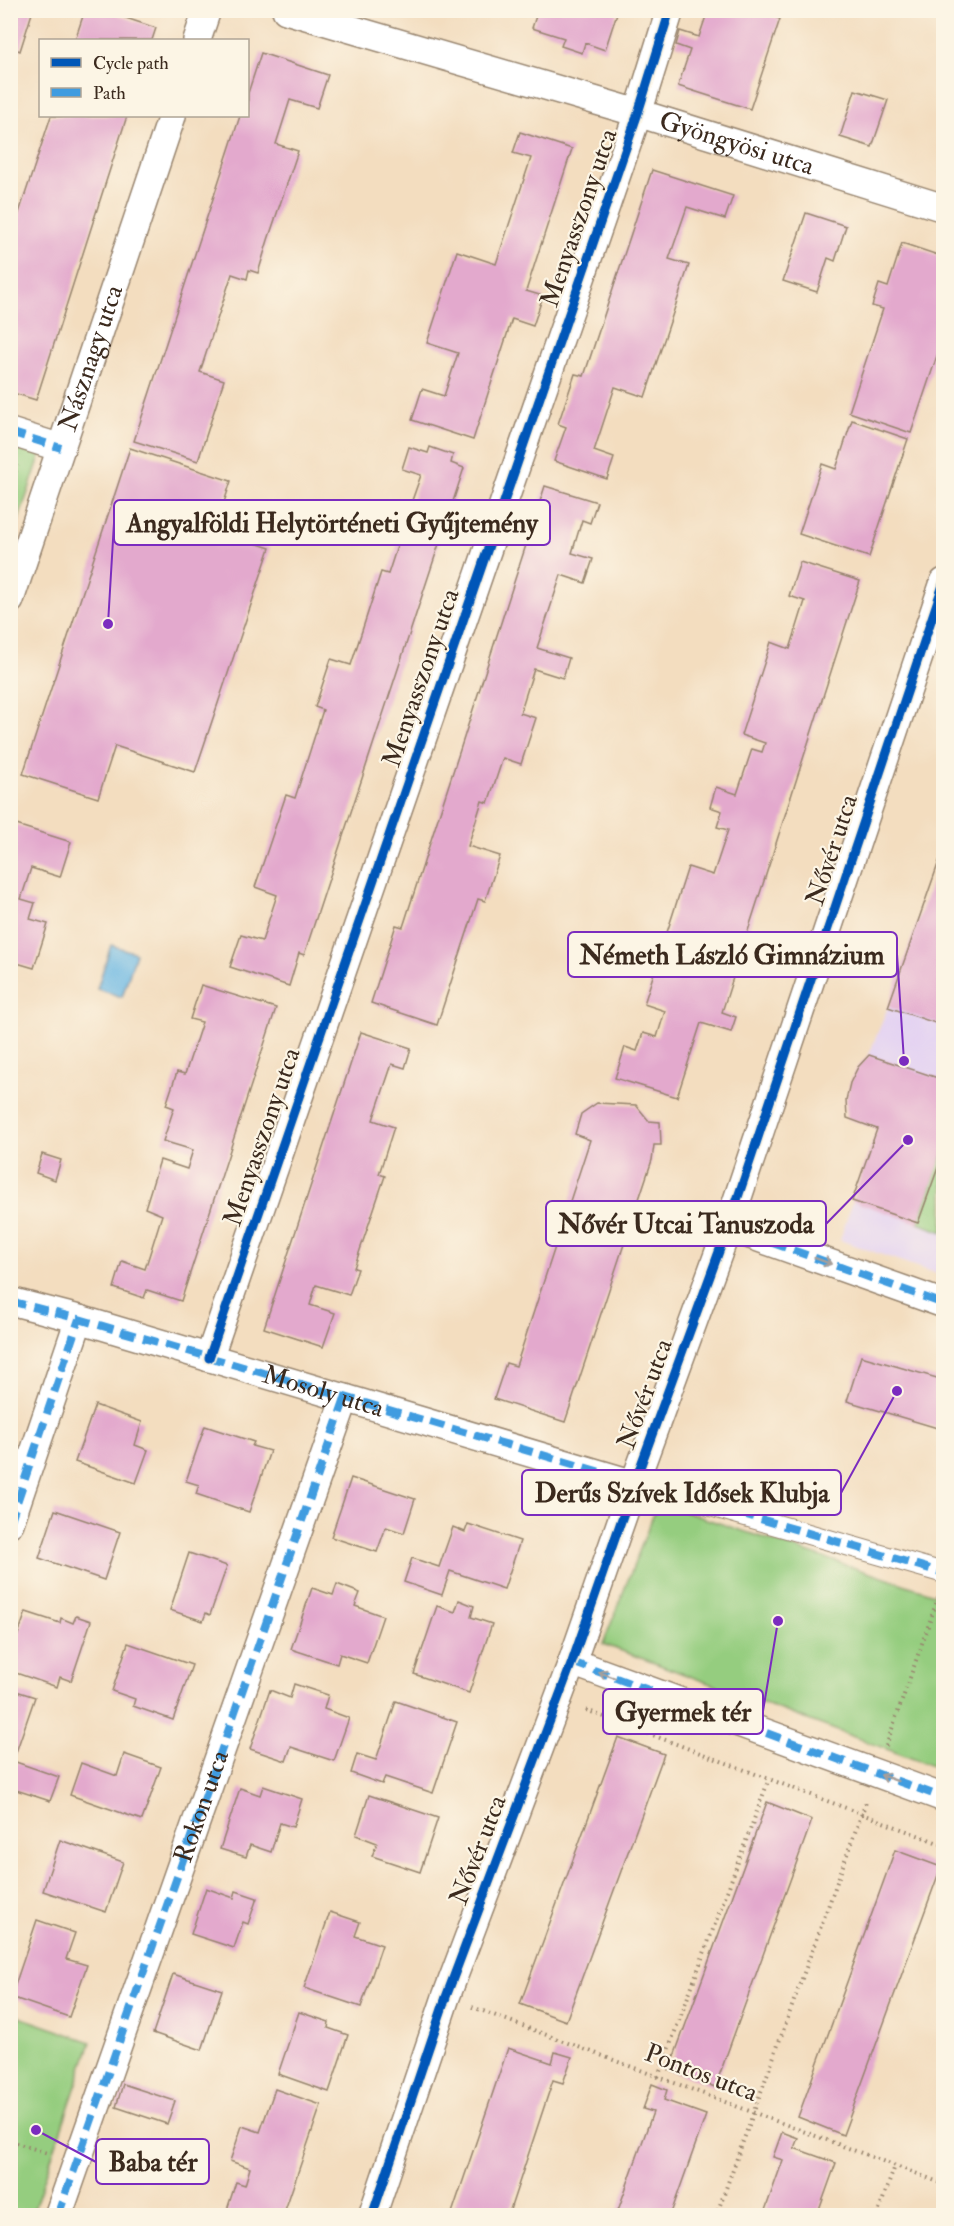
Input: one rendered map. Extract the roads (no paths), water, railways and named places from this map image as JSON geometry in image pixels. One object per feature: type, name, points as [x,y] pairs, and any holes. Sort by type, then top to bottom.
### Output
[{"type":"street","points":[[197,39],[207,10]]},
{"type":"street","name":"Gyöngyösi utca","points":[[286,10],[638,113],[944,208]]},
{"type":"street","name":"Menyasszony utca","points":[[208,1358],[638,113],[670,10]]},
{"type":"street","name":"Násznagy utca","points":[[10,600],[172,117]]},
{"type":"street","points":[[10,432],[61,448]]},
{"type":"street","name":"Nővér utca","points":[[372,2216],[446,1997],[572,1662],[728,1227],[944,582]]},
{"type":"street","points":[[728,1227],[944,1304]]},
{"type":"street","name":"Mosoly utca","points":[[10,1301],[79,1319],[634,1484]]},
{"type":"street","points":[[10,1523],[79,1319]]},
{"type":"street","name":"Rokon utca","points":[[58,2216],[345,1398]]},
{"type":"street","points":[[634,1484],[944,1573]]},
{"type":"street","points":[[572,1662],[944,1798]]},
{"type":"water","points":[[111,945],[136,953],[122,997],[97,989]]},
{"type":"place","name":"Angyalföldi Helytörténeti Gyűjtemény","points":[[108,624]]},
{"type":"place","name":"Németh László Gimnázium","points":[[904,1061]]},
{"type":"place","name":"Nővér Utcai Tanuszoda","points":[[908,1140]]},
{"type":"place","name":"Derűs Szívek Idősek Klubja","points":[[897,1391]]},
{"type":"place","name":"Gyermek tér","points":[[778,1621]]},
{"type":"place","name":"Baba tér","points":[[36,2130]]}]
